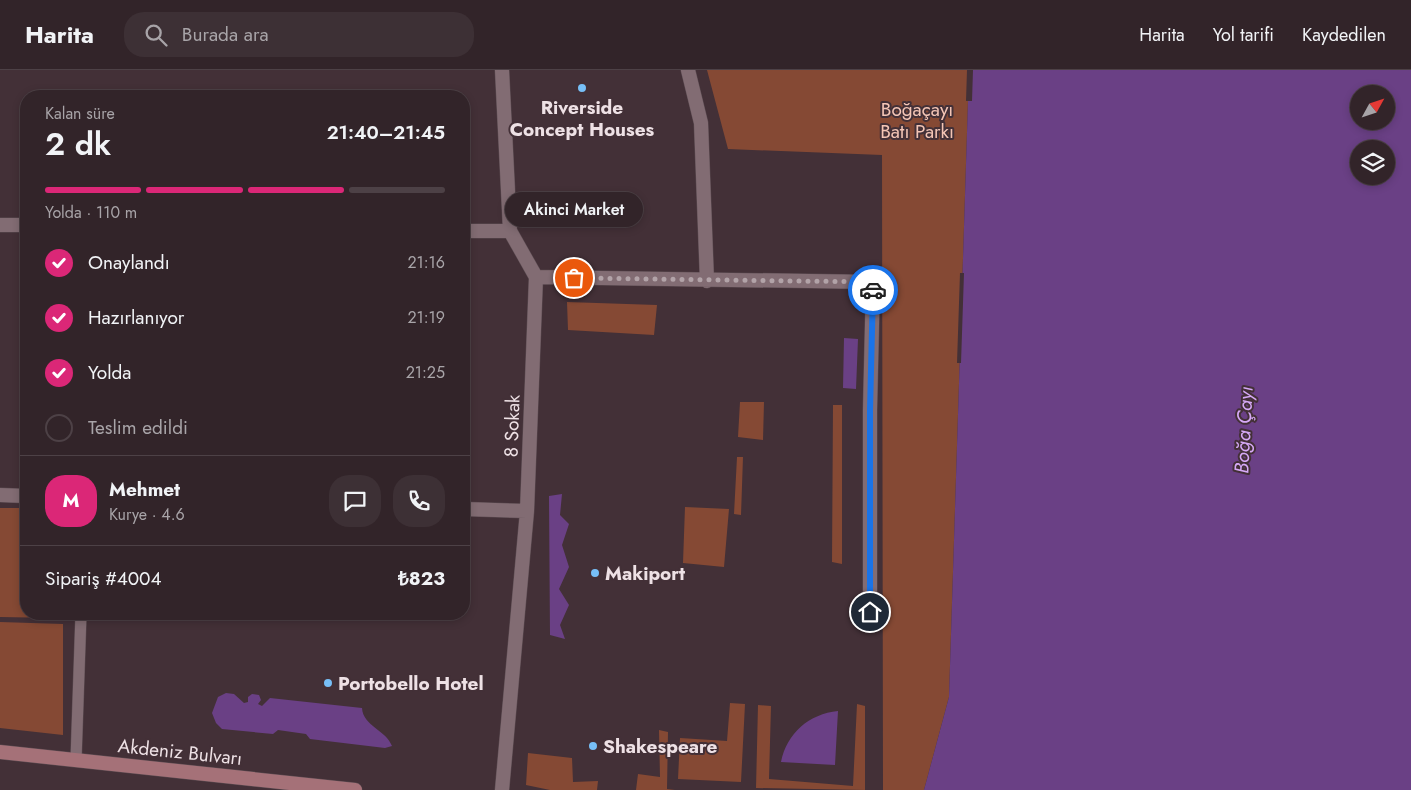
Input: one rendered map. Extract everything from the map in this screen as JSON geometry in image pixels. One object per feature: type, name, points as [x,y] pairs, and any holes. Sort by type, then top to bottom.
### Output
[{"type":"main road","name":"Akdeniz Bulvarı","points":[[0,752],[356,790]]},
{"type":"street","points":[[502,70],[510,231],[536,277],[873,282],[870,410],[870,612]]},
{"type":"street","points":[[688,70],[701,123],[707,281]]},
{"type":"street","points":[[0,225],[20,225]]},
{"type":"street","points":[[470,231],[510,231]]},
{"type":"street","name":"8 Sokak","points":[[502,790],[527,511],[536,277]]},
{"type":"street","points":[[0,495],[20,496]]},
{"type":"street","points":[[470,509],[527,511]]},
{"type":"lane","points":[[76,760],[81,620]]},
{"type":"green space","name":"Boğaçayı Batı Parkı","points":[[707,70],[969,70],[949,697],[924,790],[883,790],[882,155],[728,149]]},
{"type":"green space","points":[[567,302],[657,305],[654,335],[568,330]]},
{"type":"green space","points":[[740,402],[764,402],[763,440],[738,437]]},
{"type":"green space","points":[[833,405],[842,405],[842,564],[832,562]]},
{"type":"green space","points":[[737,457],[743,457],[741,515],[734,514]]},
{"type":"green space","points":[[685,507],[729,509],[724,567],[683,563]]},
{"type":"green space","points":[[0,508],[20,508],[20,617],[0,617]]},
{"type":"green space","points":[[0,622],[63,624],[63,735],[0,728]]},
{"type":"green space","points":[[730,703],[745,704],[741,782],[678,779],[680,738],[727,741]]},
{"type":"green space","points":[[857,704],[865,706],[865,790],[756,788],[758,705],[771,706],[769,779],[853,786]]},
{"type":"green space","points":[[659,730],[668,732],[667,789],[675,790],[636,790],[638,774],[660,777]]},
{"type":"green space","points":[[528,753],[572,758],[573,782],[598,781],[597,790],[550,790],[526,785]]},
{"type":"water","name":"Boğa Çayı","points":[[969,70],[1411,70],[1411,790],[924,790],[949,697]]},
{"type":"water","points":[[844,338],[858,339],[856,389],[843,388]]},
{"type":"water","points":[[562,494],[560,515],[569,524],[562,545],[569,567],[559,589],[569,605],[560,625],[565,639],[550,635],[549,496]]},
{"type":"water","points":[[226,693],[234,694],[244,703],[248,702],[248,697],[252,694],[259,695],[261,700],[258,704],[262,706],[270,698],[362,708],[366,719],[385,736],[392,746],[385,748],[310,739],[306,734],[278,730],[273,734],[222,729],[216,723],[212,713],[218,697]]},
{"type":"water","points":[[838,711],[835,765],[781,762],[788,742],[801,727],[818,716]]},
{"type":"pier","points":[[967,70],[973,70],[972,101],[966,101]]},
{"type":"pier","points":[[960,273],[964,273],[961,363],[957,363]]},
{"type":"way so far","points":[[574,278],[873,282],[873,290]]},
{"type":"place","name":"Riverside Concept Houses","points":[[582,88]]},
{"type":"place","name":"Akinci Market","points":[[574,278]]},
{"type":"place","name":"Makiport","points":[[595,573]]},
{"type":"place","name":"Portobello Hotel","points":[[328,683]]},
{"type":"place","name":"Shakespeare","points":[[593,746]]},
{"type":"route","points":[[870,612],[870,410],[873,290]]}]
